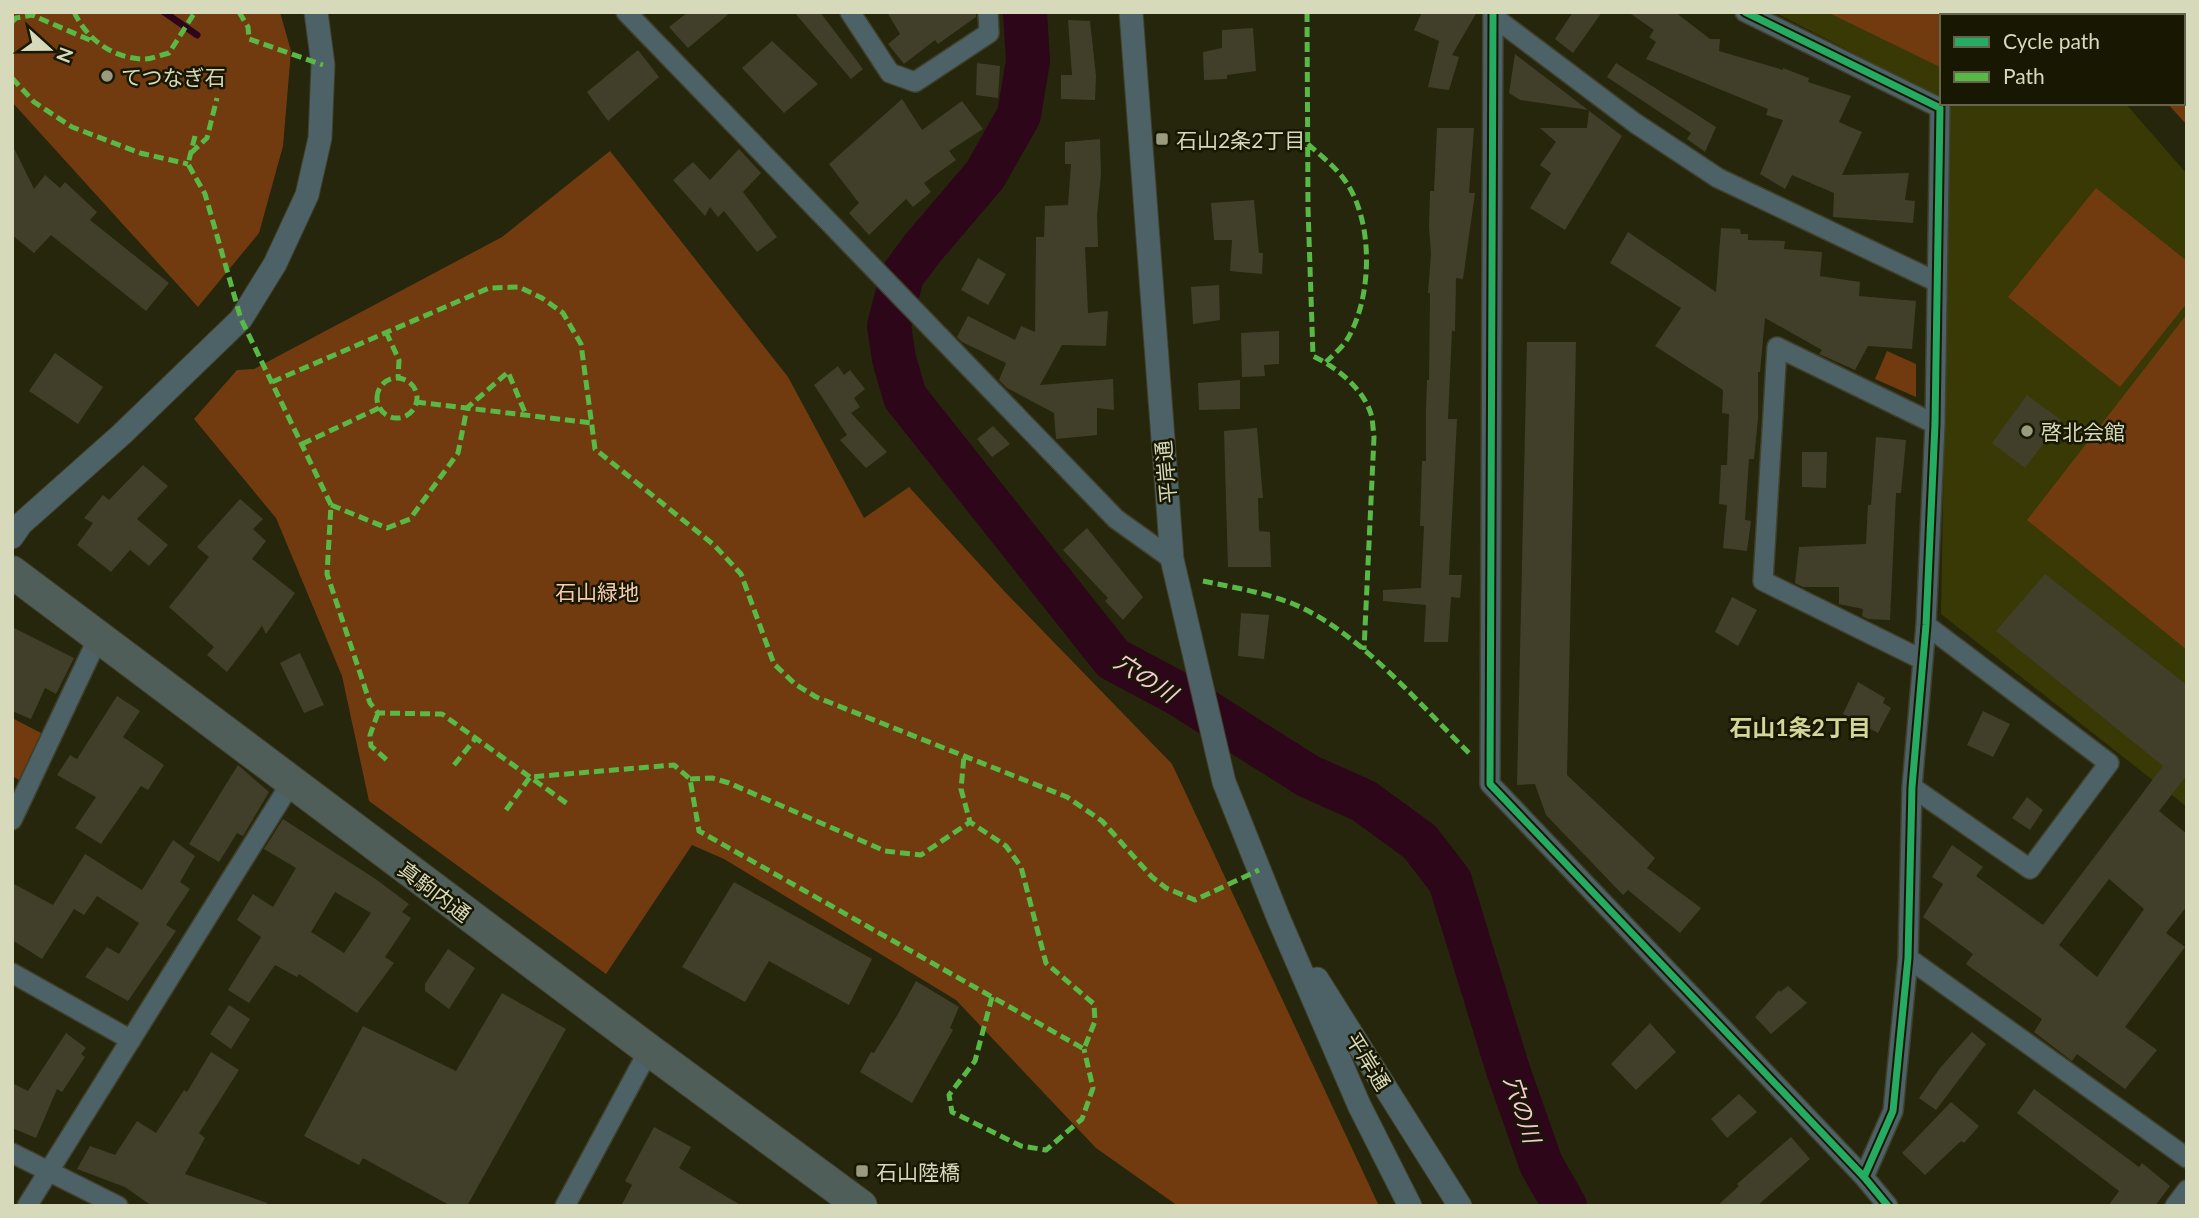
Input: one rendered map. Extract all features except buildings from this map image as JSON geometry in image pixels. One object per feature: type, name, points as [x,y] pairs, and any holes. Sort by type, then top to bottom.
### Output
[{"type":"highway","name":"真駒内通","points":[[12,572],[291,783],[861,1206]]},
{"type":"street","points":[[12,537],[21,524],[122,434],[241,319],[275,264],[307,195],[320,138],[323,65],[316,12]]},
{"type":"street","points":[[626,12],[1116,519],[1172,559]]},
{"type":"street","points":[[850,12],[890,73],[915,82],[989,33],[988,12]]},
{"type":"street","name":"平岸通","points":[[1130,12],[1172,559],[1224,782],[1278,917],[1359,1105],[1410,1206]]},
{"type":"street","points":[[1745,12],[1940,108],[1935,425],[1926,625],[1912,787],[1908,958],[1893,1111],[1864,1177]]},
{"type":"street","points":[[1493,14],[1634,123],[1718,178],[1937,282]]},
{"type":"street","points":[[1493,14],[1490,784],[1864,1177],[1888,1206]]},
{"type":"street","points":[[1923,660],[1763,580],[1777,347],[1935,425]]},
{"type":"street","points":[[1912,787],[2030,869],[2109,763],[1926,625]]},
{"type":"street","points":[[12,820],[17,797],[98,638]]},
{"type":"street","points":[[27,1206],[291,783]]},
{"type":"street","name":"平岸通","points":[[1278,917],[1460,1206]]},
{"type":"street","points":[[1908,958],[2187,1158]]},
{"type":"street","points":[[12,973],[131,1040]]},
{"type":"street","points":[[565,1206],[649,1050]]},
{"type":"street","points":[[12,1153],[118,1206]]},
{"type":"street","points":[[2175,1206],[2187,1190]]},
{"type":"shaded area","points":[[1774,12],[2047,12],[2048,14],[1940,14],[1940,98]]},
{"type":"shaded area","points":[[1950,105],[2127,105],[2187,174],[2187,807],[1941,614]]},
{"type":"green space","points":[[12,12],[280,12],[291,51],[283,146],[259,233],[198,307],[12,102]]},
{"type":"green space","points":[[1827,12],[2034,12],[1940,14],[1940,67]]},
{"type":"green space","points":[[2087,12],[2187,12],[2187,125],[2169,105],[2185,105],[2185,14]]},
{"type":"green space","name":"石山緑地","points":[[610,151],[788,377],[864,518],[909,487],[1005,592],[1172,764],[1379,1206],[1178,1206],[1096,1148],[956,1000],[724,859],[692,845],[606,974],[369,801],[342,676],[276,518],[194,419],[237,370],[254,369],[502,237]]},
{"type":"green space","points":[[2096,188],[2187,261],[2187,303],[2120,387],[2008,297]]},
{"type":"green space","points":[[2187,314],[2187,650],[2027,520]]},
{"type":"green space","points":[[1887,351],[1916,364],[1916,397],[1875,379]]},
{"type":"green space","points":[[12,718],[41,733],[19,780],[12,776]]},
{"type":"waterway","points":[[164,12],[197,35]]},
{"type":"waterway","name":"穴の川","points":[[1025,12],[1028,61],[1019,115],[985,175],[902,276],[889,326],[894,359],[905,397],[1113,659],[1175,692],[1308,776],[1364,801],[1420,842],[1450,881],[1508,1070],[1541,1164],[1565,1206]]},
{"type":"marked path","points":[[74,12],[79,22],[101,45],[120,55],[144,59],[169,53],[195,12]]},
{"type":"marked path","points":[[239,12],[248,27],[249,39],[323,65]]},
{"type":"marked path","points":[[1307,12],[1308,208],[1313,356],[1339,372],[1362,396],[1371,414],[1374,437],[1364,650]]},
{"type":"marked path","points":[[12,22],[16,18],[32,15],[92,41]]},
{"type":"marked path","points":[[12,78],[34,102],[72,127],[140,153],[188,164]]},
{"type":"marked path","points":[[191,153],[207,138],[217,98]]},
{"type":"marked path","points":[[195,136],[188,164],[205,194],[241,319],[331,505],[327,574],[370,703],[378,713],[442,714],[569,805]]},
{"type":"marked path","points":[[1308,144],[1346,182],[1362,218],[1365,239],[1365,281],[1356,321],[1341,348],[1326,362]]},
{"type":"marked path","points":[[272,382],[489,288],[519,287],[542,298],[563,313],[581,344],[595,449],[714,545],[741,574],[774,664],[795,684],[816,697],[1067,797],[1102,821],[1152,877],[1166,888],[1195,900],[1259,870]]},
{"type":"marked path","points":[[386,332],[399,360],[398,378]]},
{"type":"marked path","points":[[331,505],[387,528],[410,519],[458,453],[467,408],[508,372],[526,415]]},
{"type":"marked path","points":[[397,378],[405,379],[411,384],[416,390],[417,398],[416,406],[411,412],[405,417],[397,418],[389,417],[383,412],[378,406],[377,398],[378,390],[383,384],[389,379],[397,378]]},
{"type":"marked path","points":[[416,402],[592,423]]},
{"type":"marked path","points":[[302,444],[379,408]]},
{"type":"marked path","points":[[1203,581],[1269,596],[1316,615],[1386,669],[1470,754]]},
{"type":"marked path","points":[[378,713],[370,735],[371,746],[388,761]]},
{"type":"marked path","points":[[454,765],[476,738]]},
{"type":"marked path","points":[[506,810],[530,777],[674,765],[690,779],[699,831],[1084,1049],[1095,1021],[1094,1004],[1046,963],[1021,867],[1006,846],[970,822],[961,789],[964,756]]},
{"type":"marked path","points":[[690,779],[712,778],[729,783],[885,851],[921,855],[970,822]]},
{"type":"marked path","points":[[992,997],[975,1061],[949,1095],[952,1112],[1021,1146],[1046,1150],[1082,1119],[1093,1088],[1084,1049]]},
{"type":"cycle path","points":[[1493,12],[1490,784],[1864,1177],[1888,1206]]},
{"type":"cycle path","points":[[1745,12],[1940,108],[1935,424],[1926,625],[1912,787],[1908,958],[1893,1111],[1864,1177]]},
{"type":"place","name":"てつなぎ石","points":[[107,76]]},
{"type":"place","name":"石山2条2丁目","points":[[1162,139]]},
{"type":"place","name":"啓北会館","points":[[2027,431]]},
{"type":"place","name":"石山陸橋","points":[[862,1171]]},
{"type":"district","name":"石山1条2丁目","points":[[1800,727]]}]
